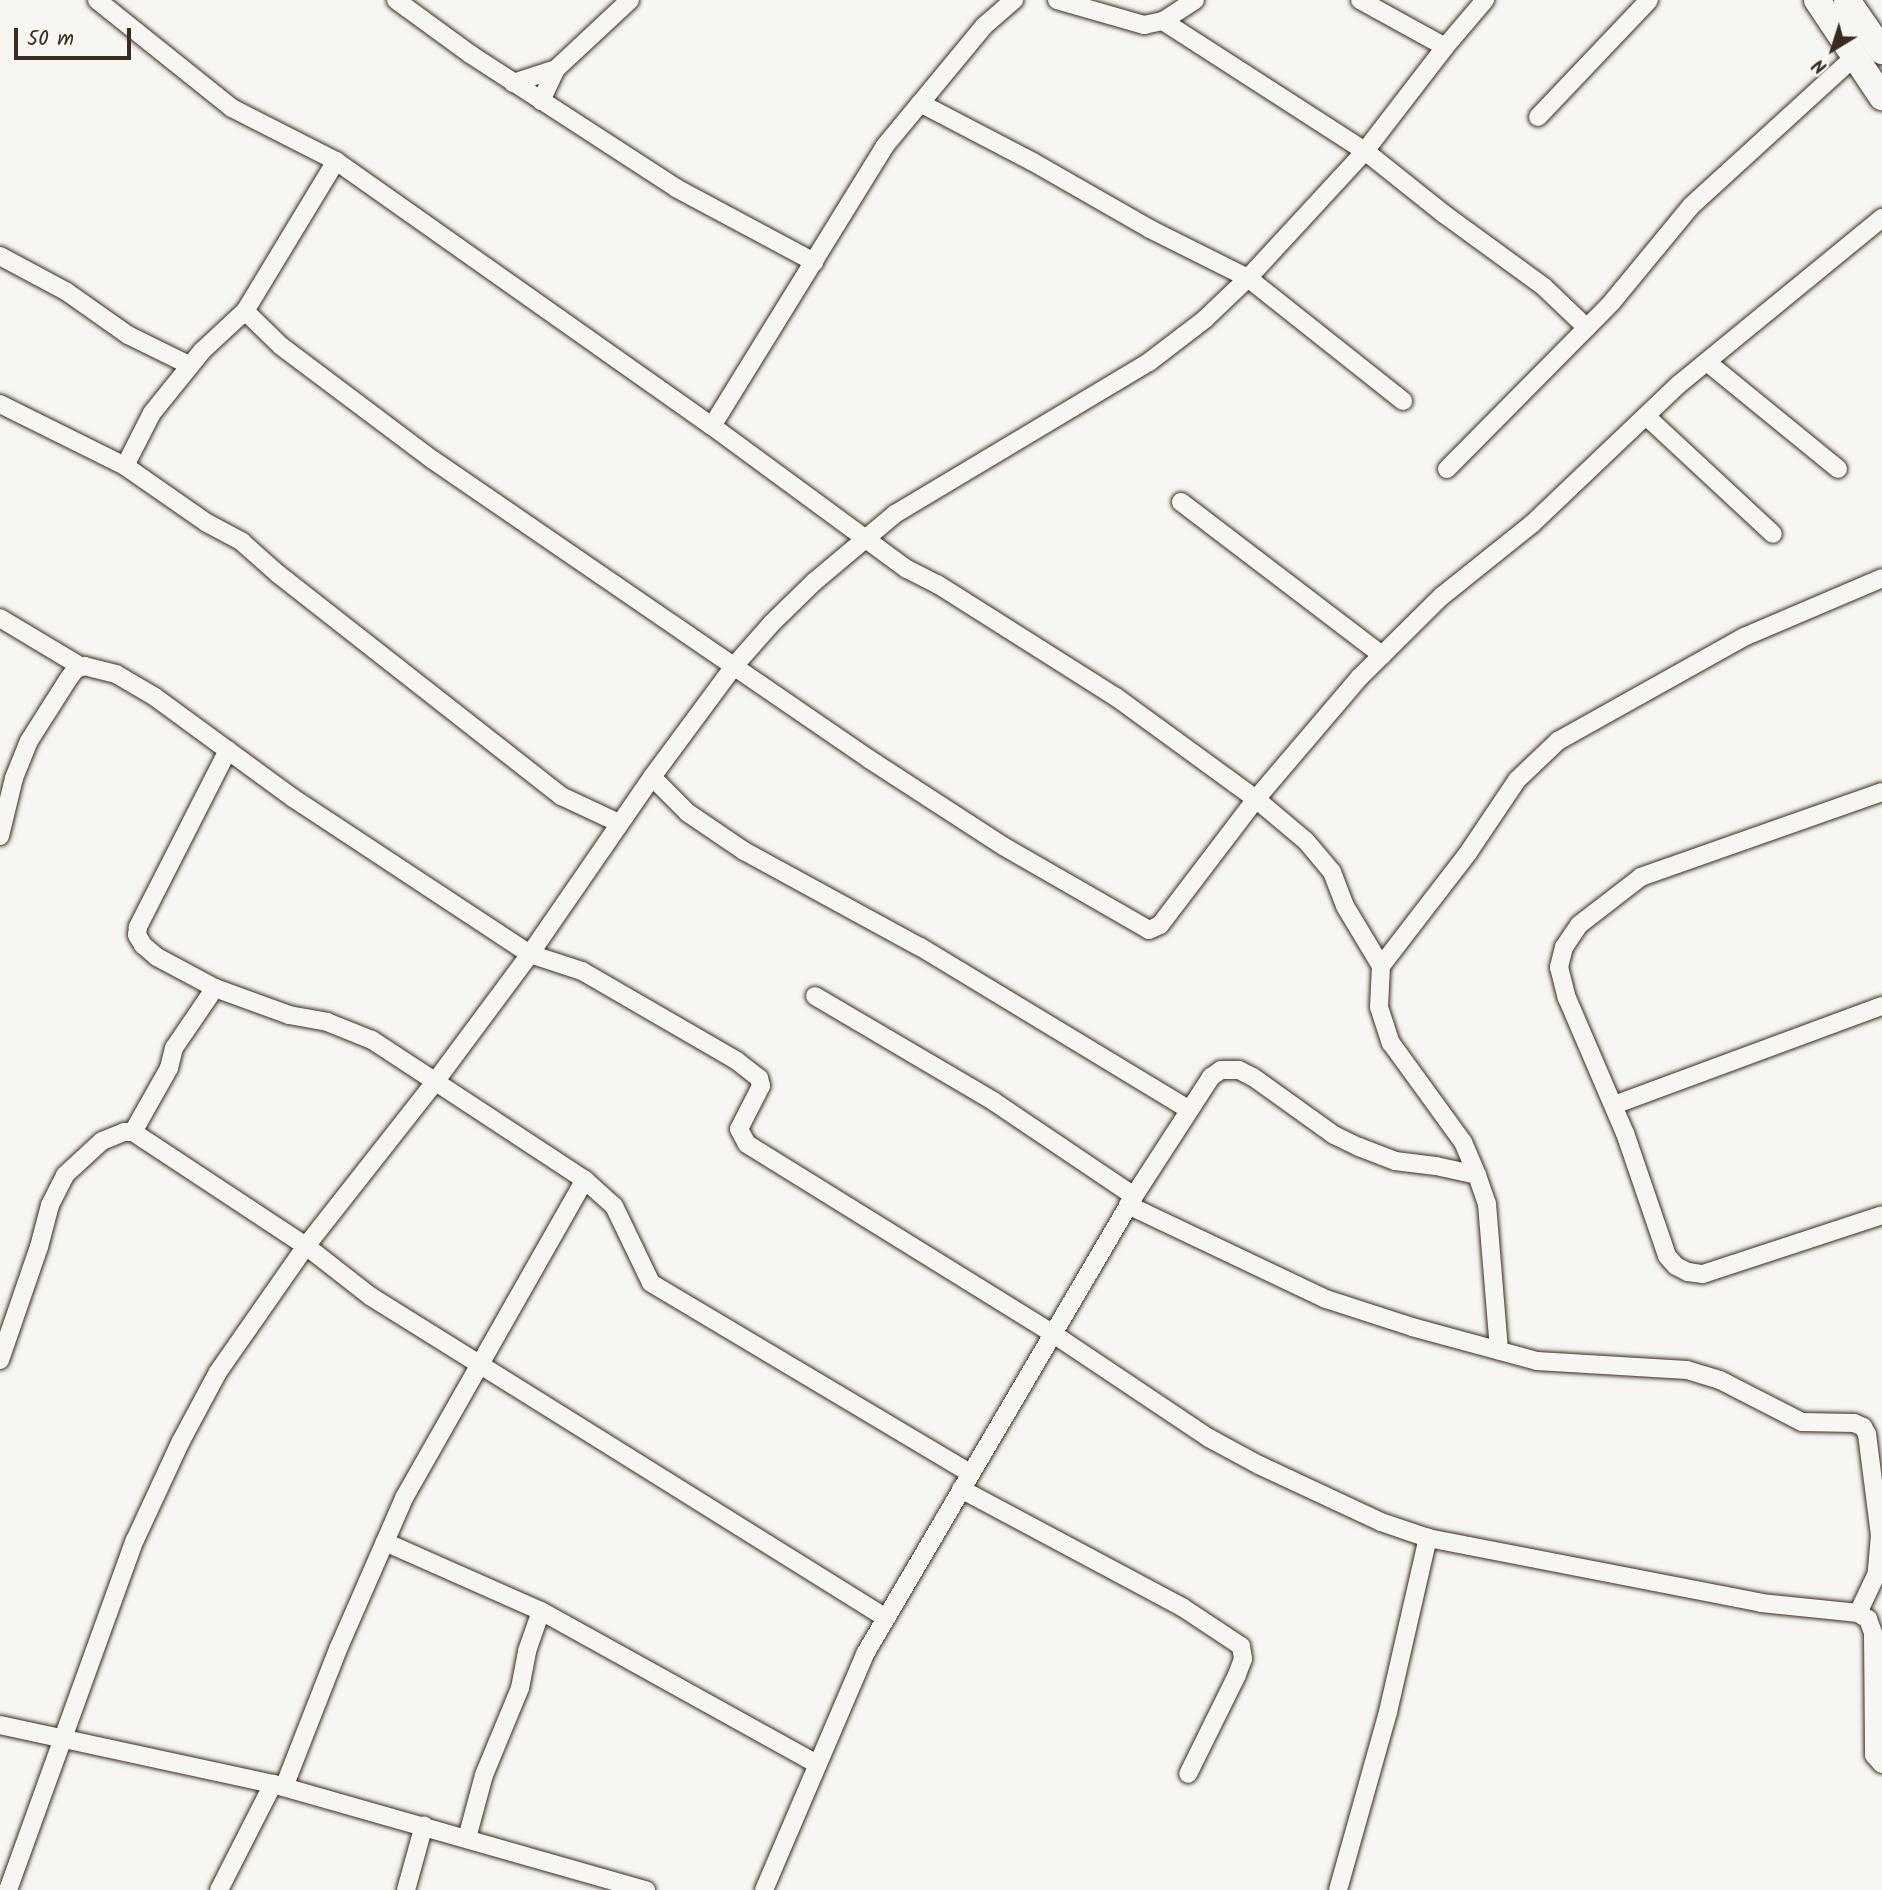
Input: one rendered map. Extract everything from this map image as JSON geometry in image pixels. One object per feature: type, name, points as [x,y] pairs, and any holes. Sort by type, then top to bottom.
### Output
[{"type":"highway","points":[[1817,0],[1882,97]]},
{"type":"highway","points":[[1847,0],[1882,51]]},
{"type":"street","points":[[97,0],[232,108],[336,161],[712,426],[907,569],[937,584],[1115,697],[1256,799],[1322,856],[1338,885],[1345,906],[1381,966],[1379,1007],[1391,1043],[1462,1142],[1477,1175],[1489,1216],[1499,1351]]},
{"type":"street","points":[[396,0],[513,83],[676,188],[814,261]]},
{"type":"street","points":[[541,101],[556,69],[630,0]]},
{"type":"street","points":[[712,426],[884,147],[984,26],[1014,0]]},
{"type":"street","points":[[1057,0],[1144,24],[1163,21],[1195,0]]},
{"type":"street","points":[[1360,0],[1444,47]]},
{"type":"street","points":[[8,1890],[135,1540],[181,1441],[218,1372],[306,1246],[435,1082],[530,954],[618,823],[735,664],[814,582],[895,514],[1149,362],[1205,319],[1248,278],[1365,151],[1444,47],[1485,0]]},
{"type":"street","points":[[1538,117],[1650,0]]},
{"type":"street","points":[[1163,21],[1365,151],[1444,214],[1544,287],[1587,328]]},
{"type":"street","points":[[1447,470],[1587,328],[1691,206],[1855,56]]},
{"type":"street","points":[[513,83],[556,69]]},
{"type":"street","points":[[920,103],[1033,162],[1150,229],[1248,278],[1403,401]]},
{"type":"street","points":[[125,466],[152,413],[189,365],[245,311],[336,161]]},
{"type":"street","points":[[245,311],[281,346],[433,460],[602,578],[735,664],[869,759],[992,838],[1149,930],[1160,925],[1256,799],[1382,655],[1442,596],[1532,524],[1707,362],[1882,218]]},
{"type":"street","points":[[0,256],[67,292],[128,335],[189,365]]},
{"type":"street","points":[[1707,362],[1838,469]]},
{"type":"street","points":[[0,404],[125,466],[150,486],[257,553],[278,574],[561,796],[618,823]]},
{"type":"street","points":[[1646,416],[1773,534]]},
{"type":"street","points":[[1181,502],[1382,655]]},
{"type":"street","points":[[1381,966],[1468,853],[1517,780],[1558,741],[1744,637],[1882,578]]},
{"type":"street","points":[[0,618],[80,666],[95,666],[116,674],[155,697],[293,798],[530,954],[582,971],[737,1061],[759,1078],[761,1086],[738,1129],[744,1141],[1052,1333],[1209,1438],[1249,1460],[1381,1522],[1428,1538],[1761,1604],[1858,1613],[1868,1619],[1874,1633],[1874,1755],[1882,1764]]},
{"type":"street","points":[[0,836],[14,778],[29,741],[69,678],[80,666]]},
{"type":"street","points":[[228,750],[137,929],[139,939],[148,951],[215,988],[289,1015],[327,1022],[372,1040],[585,1180],[614,1206],[652,1283],[965,1481],[1182,1607],[1241,1646],[1243,1659],[1237,1675],[1188,1774]]},
{"type":"street","points":[[652,777],[688,813],[744,850],[920,947],[1188,1109]]},
{"type":"street","points":[[1882,792],[1641,877],[1579,925],[1564,947],[1559,967],[1567,998],[1614,1105],[1667,1256],[1688,1272],[1703,1274],[1882,1215]]},
{"type":"street","points":[[133,1132],[169,1068],[174,1048],[215,988]]},
{"type":"street","points":[[815,996],[993,1101],[1131,1201],[1325,1299],[1537,1361],[1687,1370],[1720,1380],[1802,1422],[1854,1423],[1875,1431],[1880,1573],[1858,1613]]},
{"type":"street","points":[[1614,1105],[1882,1006]]},
{"type":"street","points":[[764,1890],[865,1654],[1131,1201],[1211,1077],[1221,1070],[1239,1070],[1253,1077],[1334,1135],[1395,1161],[1477,1175]]},
{"type":"street","points":[[0,1360],[39,1247],[50,1205],[65,1175],[102,1141],[124,1132],[133,1132],[306,1246],[370,1296],[886,1618]]},
{"type":"street","points":[[1436,1166],[1462,1142]]},
{"type":"street","points":[[219,1890],[278,1786],[404,1498],[585,1180]]},
{"type":"street","points":[[1338,1890],[1388,1712],[1428,1538]]},
{"type":"street","points":[[385,1542],[541,1611],[817,1763]]},
{"type":"street","points":[[467,1838],[484,1775],[520,1688],[527,1651],[541,1611]]},
{"type":"street","points":[[0,1725],[278,1786],[467,1838],[584,1882],[646,1890]]},
{"type":"street","points":[[406,1890],[424,1825]]}]
